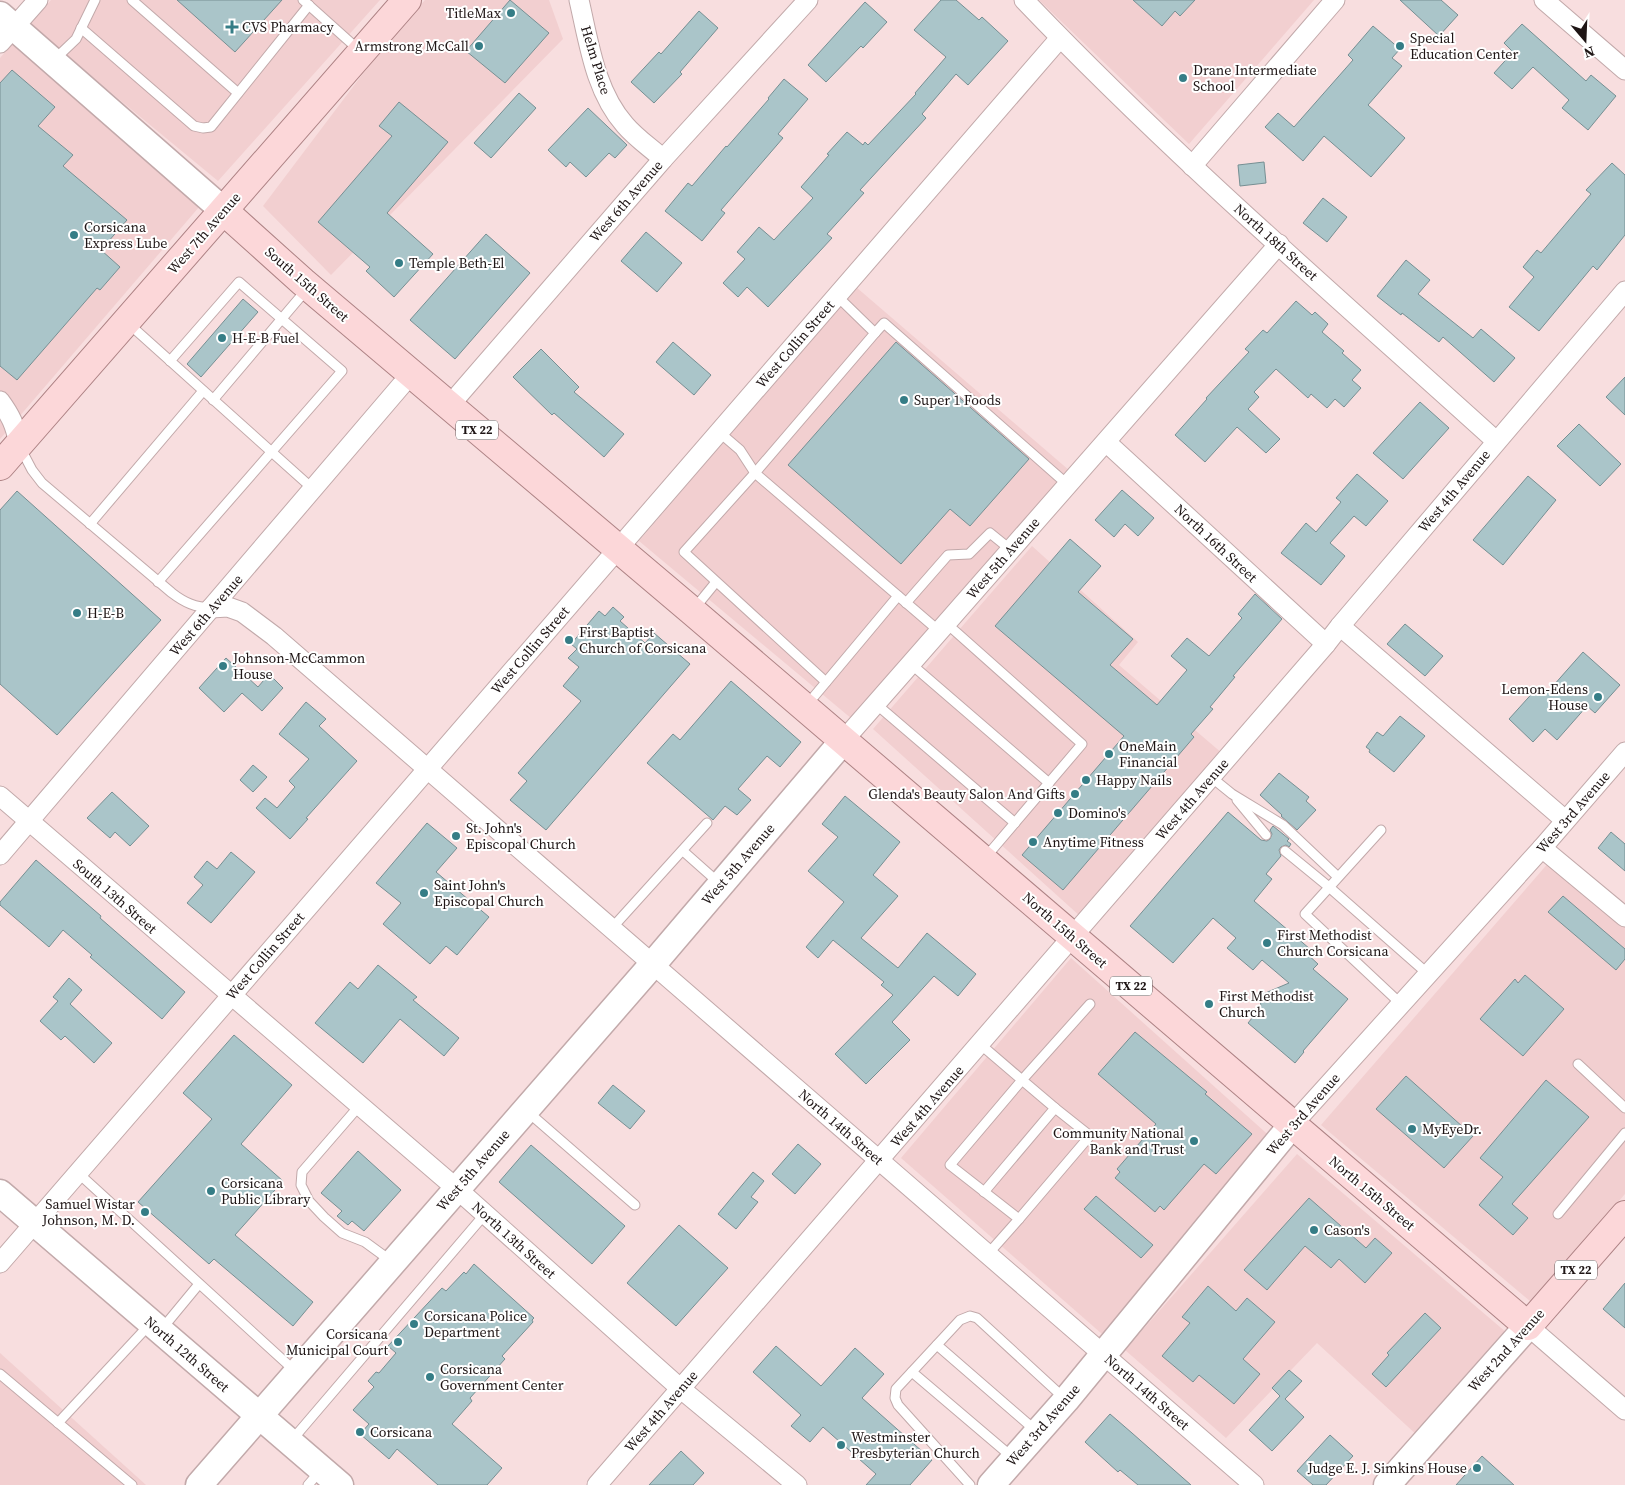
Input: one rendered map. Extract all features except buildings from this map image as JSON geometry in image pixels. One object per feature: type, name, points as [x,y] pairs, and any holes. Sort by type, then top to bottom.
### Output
[{"type":"main road","name":"West 7th Avenue","points":[[0,466],[407,0]]},
{"type":"main road","name":"South 15th Street","points":[[224,211],[308,287],[618,548]]},
{"type":"main road","name":"North 15th Street","points":[[618,548],[1528,1326]]},
{"type":"main road","name":"West 2nd Avenue","points":[[1528,1326],[1625,1215]]},
{"type":"street","points":[[5,28],[38,0]]},
{"type":"street","name":"Helm Place","points":[[579,0],[597,73],[607,99],[626,126],[663,159]]},
{"type":"street","name":"West 6th Avenue","points":[[449,406],[663,159],[808,0]]},
{"type":"street","name":"North 18th Street","points":[[1024,0],[1060,38],[1192,166],[1496,441]]},
{"type":"street","points":[[1192,166],[1335,0]]},
{"type":"street","points":[[1544,0],[1625,70]]},
{"type":"street","name":"South 15th Street","points":[[5,28],[53,61],[224,211]]},
{"type":"street","name":"West Collin Street","points":[[0,1263],[1060,38]]},
{"type":"street","name":"West 5th Avenue","points":[[199,1485],[653,964],[942,627],[1278,244]]},
{"type":"street","name":"West 4th Avenue","points":[[597,1485],[1326,644],[1496,441],[1625,292]]},
{"type":"street","name":"West 6th Avenue","points":[[0,855],[411,374]]},
{"type":"street","points":[[0,401],[12,418],[19,444]]},
{"type":"street","name":"North 16th Street","points":[[1106,442],[1326,644]]},
{"type":"street","name":"North 14th Street","points":[[211,608],[228,607],[242,612],[274,636],[1254,1485]]},
{"type":"street","points":[[1340,626],[1566,820]]},
{"type":"street","name":"West 3rd Avenue","points":[[991,1485],[1066,1400],[1292,1125],[1542,848],[1625,752]]},
{"type":"street","name":"South 13th Street","points":[[0,796],[231,995]]},
{"type":"street","points":[[1542,848],[1625,917]]},
{"type":"street","name":"North 13th Street","points":[[231,995],[457,1189],[681,1389],[797,1485]]},
{"type":"street","name":"North 12th Street","points":[[0,1193],[290,1442],[323,1480]]},
{"type":"street","name":"North 15th Street","points":[[1528,1326],[1625,1410]]},
{"type":"street","name":"West 2nd Avenue","points":[[1387,1485],[1528,1326]]},
{"type":"lane","points":[[53,61],[76,39],[95,0]]},
{"type":"lane","points":[[132,0],[238,93]]},
{"type":"lane","points":[[81,28],[194,126],[203,128],[211,127],[306,2],[362,52]]},
{"type":"lane","points":[[158,582],[342,371],[239,282],[170,361]]},
{"type":"lane","points":[[213,400],[308,287]]},
{"type":"lane","points":[[837,296],[876,332]]},
{"type":"lane","points":[[126,321],[313,489]]},
{"type":"lane","points":[[826,682],[684,552],[755,473],[884,323],[1068,485]]},
{"type":"lane","points":[[90,524],[203,391]]},
{"type":"lane","points":[[719,432],[740,450],[755,473],[906,603],[942,627],[1082,744],[983,860]]},
{"type":"lane","points":[[19,444],[32,470],[42,483],[184,603],[196,608],[211,608]]},
{"type":"lane","points":[[906,603],[948,555],[969,554],[990,533],[1011,550]]},
{"type":"lane","points":[[692,611],[716,582]]},
{"type":"lane","points":[[804,708],[898,596]]},
{"type":"lane","points":[[910,664],[1049,783]]},
{"type":"lane","points":[[876,704],[1016,823]]},
{"type":"lane","points":[[1211,777],[1232,794],[1283,825],[1338,877]]},
{"type":"lane","points":[[1232,794],[1266,835]]},
{"type":"lane","points":[[612,928],[707,823]]},
{"type":"lane","points":[[1381,830],[1304,914],[1401,1004]]},
{"type":"lane","points":[[682,851],[721,884]]},
{"type":"lane","points":[[1286,851],[1428,974]]},
{"type":"lane","points":[[1019,1219],[950,1165],[1090,1004]]},
{"type":"lane","points":[[980,1044],[1088,1135],[1088,1138],[988,1254]]},
{"type":"lane","points":[[1578,1064],[1625,1108]]},
{"type":"lane","points":[[360,1105],[302,1172],[301,1185],[309,1201],[342,1233],[365,1242],[393,1263]]},
{"type":"lane","points":[[984,1192],[1055,1108]]},
{"type":"lane","points":[[526,1110],[635,1205]]},
{"type":"lane","points":[[1558,1214],[1625,1133]]},
{"type":"lane","points":[[77,1172],[297,1373]]},
{"type":"lane","points":[[290,1442],[485,1214]]},
{"type":"lane","points":[[58,1423],[199,1284]]},
{"type":"lane","points":[[970,1485],[898,1406],[895,1398],[896,1389],[960,1320],[970,1316],[977,1318],[1066,1400]]},
{"type":"lane","points":[[937,1345],[1038,1432]]},
{"type":"lane","points":[[912,1372],[1014,1459]]},
{"type":"lane","points":[[0,1374],[132,1485]]},
{"type":"shaded area","points":[[51,0],[380,0],[218,181],[29,25]]},
{"type":"shaded area","points":[[425,0],[549,0],[563,39],[331,275],[263,206],[380,51]]},
{"type":"shaded area","name":"Drane Intermediate School","points":[[1039,0],[1314,0],[1189,144]]},
{"type":"shaded area","points":[[14,42],[199,207],[0,439],[0,58]]},
{"type":"shaded area","points":[[856,287],[1070,471],[852,719],[639,541]]},
{"type":"shaded area","points":[[1032,546],[1138,642],[1119,665],[1223,754],[1081,917],[873,729]]},
{"type":"shaded area","points":[[1550,861],[1625,925],[1625,1194],[1531,1302],[1321,1125]]},
{"type":"shaded area","points":[[1071,958],[1274,1140],[1102,1334],[901,1158]]},
{"type":"shaded area","points":[[1297,1154],[1507,1333],[1419,1437],[1317,1343],[1226,1438],[1125,1350]]},
{"type":"shaded area","points":[[0,1353],[146,1485],[0,1485]]},
{"type":"place","name":"TitleMax","points":[[511,13]]},
{"type":"place","name":"CVS Pharmacy","points":[[232,27]]},
{"type":"place","name":"Armstrong McCall","points":[[479,46]]},
{"type":"place","name":"Special Education Center","points":[[1400,46]]},
{"type":"place","name":"Drane Intermediate School","points":[[1183,78]]},
{"type":"place","name":"Corsicana Express Lube","points":[[74,235]]},
{"type":"place","name":"Temple Beth-El","points":[[399,263]]},
{"type":"place","name":"H-E-B Fuel","points":[[222,338]]},
{"type":"place","name":"Super 1 Foods","points":[[904,400]]},
{"type":"place","name":"H-E-B","points":[[77,613]]},
{"type":"place","name":"First Baptist Church of Corsicana","points":[[569,640]]},
{"type":"place","name":"Johnson-McCammon House","points":[[223,666]]},
{"type":"place","name":"Lemon-Edens House","points":[[1598,697]]},
{"type":"place","name":"OneMain Financial","points":[[1109,754]]},
{"type":"place","name":"Happy Nails","points":[[1086,780]]},
{"type":"place","name":"Glenda's Beauty Salon And Gifts","points":[[1075,794]]},
{"type":"place","name":"Domino's","points":[[1058,813]]},
{"type":"place","name":"St. John's Episcopal Church","points":[[456,836]]},
{"type":"place","name":"Anytime Fitness","points":[[1033,842]]},
{"type":"place","name":"Saint John's Episcopal Church","points":[[424,893]]},
{"type":"place","name":"First Methodist Church Corsicana","points":[[1267,943]]},
{"type":"place","name":"First Methodist Church","points":[[1209,1004]]},
{"type":"place","name":"MyEyeDr.","points":[[1412,1129]]},
{"type":"place","name":"Community National Bank and Trust","points":[[1194,1141]]},
{"type":"place","name":"Corsicana Public Library","points":[[211,1191]]},
{"type":"place","name":"Samuel Wistar Johnson, M. D.","points":[[145,1212]]},
{"type":"place","name":"Cason's","points":[[1314,1230]]},
{"type":"place","name":"Corsicana Police Department","points":[[414,1324]]},
{"type":"place","name":"Corsicana Municipal Court","points":[[398,1342]]},
{"type":"place","name":"Corsicana Government Center","points":[[430,1377]]},
{"type":"place","name":"Corsicana","points":[[360,1432]]},
{"type":"place","name":"Westminster Presbyterian Church","points":[[841,1445]]},
{"type":"place","name":"Judge E. J. Simkins House","points":[[1477,1468]]}]
